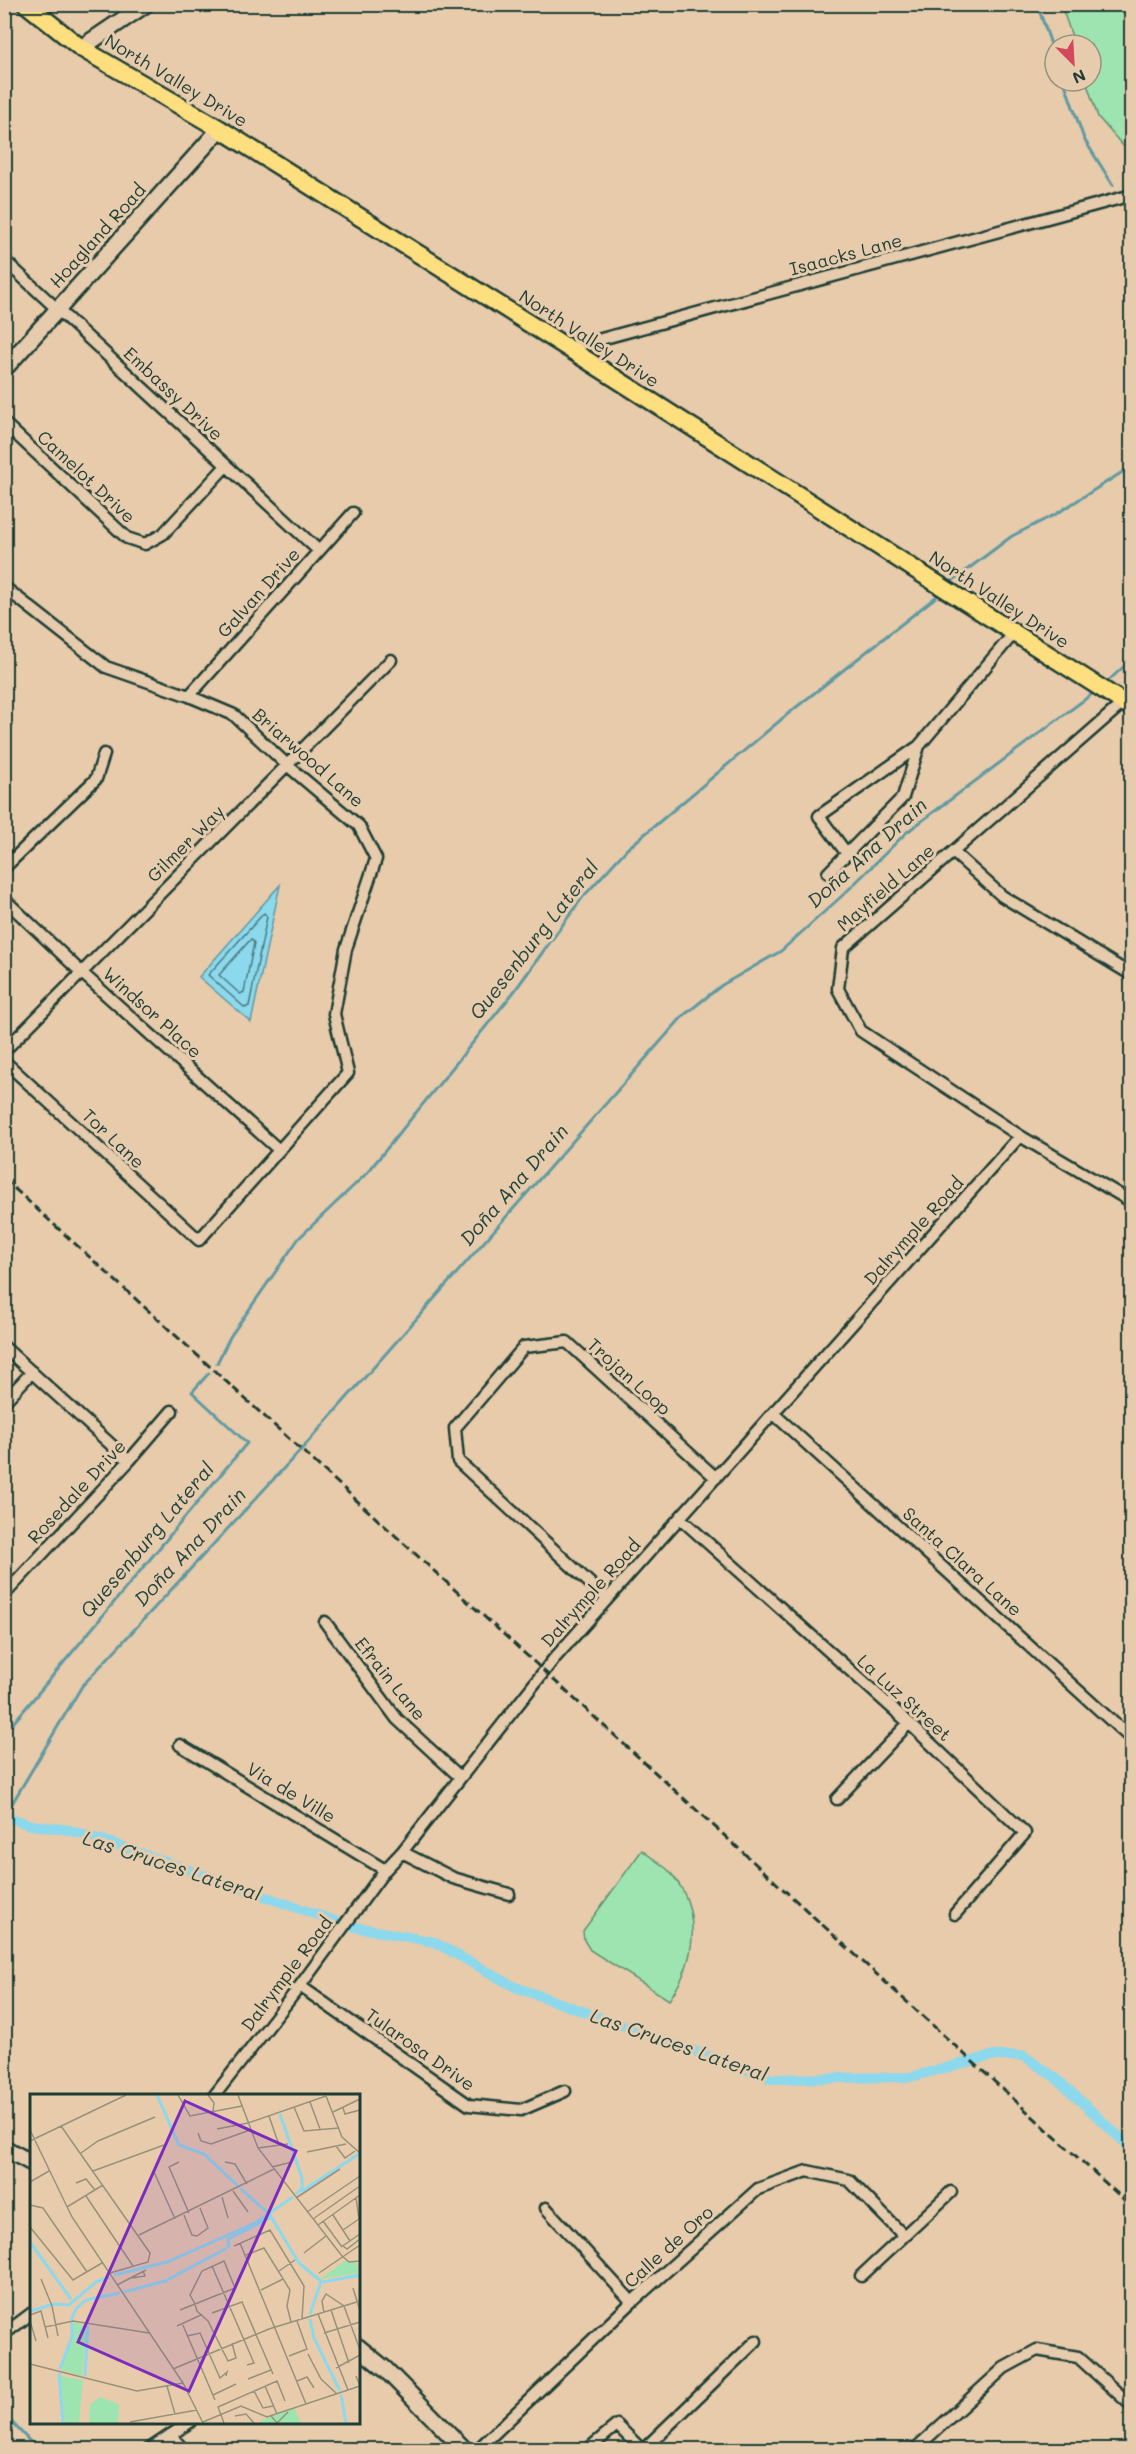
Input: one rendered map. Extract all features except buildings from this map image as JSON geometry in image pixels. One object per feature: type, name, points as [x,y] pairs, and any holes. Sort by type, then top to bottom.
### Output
[{"type":"main road","name":"North Valley Drive","points":[[26,4],[81,48],[220,129],[1123,702]]},
{"type":"street","points":[[81,48],[146,4]]},
{"type":"street","name":"Hoagland Road","points":[[4,369],[220,129]]},
{"type":"street","name":"Isaacks Lane","points":[[568,348],[1131,195]]},
{"type":"street","name":"Embassy Drive","points":[[4,260],[319,551]]},
{"type":"street","name":"Camelot Drive","points":[[4,423],[127,538],[145,544],[163,534],[226,466]]},
{"type":"street","name":"Galvan Drive","points":[[189,696],[353,513]]},
{"type":"street","name":"Briarwood Lane","points":[[4,587],[106,667],[189,696],[234,715],[287,765],[359,826],[376,859],[346,950],[334,1014],[348,1073],[199,1240]]},
{"type":"street","points":[[847,854],[819,816],[919,746],[1014,633]]},
{"type":"street","name":"Gilmer Way","points":[[4,1051],[391,660]]},
{"type":"street","name":"Mayfield Lane","points":[[1123,702],[843,948],[838,989],[861,1030],[1020,1136],[1131,1202]]},
{"type":"street","points":[[828,873],[903,797],[919,746]]},
{"type":"street","points":[[4,868],[96,779],[104,754]]},
{"type":"street","points":[[953,852],[1002,896],[1131,975]]},
{"type":"street","name":"Windsor Place","points":[[4,899],[82,973],[279,1150]]},
{"type":"street","name":"Tor Lane","points":[[4,1061],[199,1240]]},
{"type":"street","name":"Dalrymple Road","points":[[216,2094],[300,1986],[385,1870],[402,1852],[533,1684],[1020,1136]]},
{"type":"street","name":"Trojan Loop","points":[[607,1599],[458,1461],[454,1428],[524,1347],[567,1342],[716,1478]]},
{"type":"street","points":[[4,1347],[129,1461]]},
{"type":"street","points":[[4,1402],[32,1372]]},
{"type":"street","name":"Rosedale Drive","points":[[4,1595],[129,1461],[172,1411]]},
{"type":"street","name":"Santa Clara Lane","points":[[774,1414],[1127,1735]]},
{"type":"street","name":"La Luz Street","points":[[680,1518],[909,1723],[1025,1833],[955,1914]]},
{"type":"street","name":"Efrain Lane","points":[[325,1622],[397,1719],[460,1777]]},
{"type":"street","points":[[837,1799],[909,1723]]},
{"type":"street","name":"Via de Ville","points":[[180,1745],[385,1870]]},
{"type":"street","points":[[402,1852],[453,1878],[509,1894]]},
{"type":"street","name":"Tularosa Drive","points":[[300,1986],[469,2105],[521,2110],[564,2091]]},
{"type":"street","points":[[4,2148],[30,2162]]},
{"type":"street","name":"Calle de Oro","points":[[477,2450],[632,2302],[758,2189],[807,2171],[849,2180],[904,2236]]},
{"type":"street","points":[[861,2276],[951,2192]]},
{"type":"street","points":[[546,2208],[632,2302]]},
{"type":"street","points":[[4,2334],[30,2314]]},
{"type":"street","points":[[587,2450],[617,2425],[643,2450],[756,2341]]},
{"type":"street","points":[[360,2349],[386,2369],[465,2450]]},
{"type":"street","points":[[914,2450],[1004,2368],[1037,2350],[1078,2356],[1131,2406]]},
{"type":"street","points":[[148,2450],[186,2424]]},
{"type":"street","points":[[170,2435],[184,2450]]},
{"type":"green space","points":[[1061,5],[1131,5],[1131,155],[1098,117],[1090,93],[1103,93],[1103,33],[1071,33]]},
{"type":"green space","points":[[642,1850],[668,1870],[679,1885],[687,1900],[691,1917],[692,1934],[686,1968],[669,2000],[590,1950],[584,1940],[583,1931]]},
{"type":"water","points":[[280,885],[251,1022],[199,977]]},
{"type":"waterway","points":[[1037,4],[1047,33]]},
{"type":"waterway","points":[[1068,93],[1084,139],[1113,185]]},
{"type":"waterway","name":"Quesenburg Lateral","points":[[952,581],[1012,536],[1056,514],[1132,466]]},
{"type":"waterway","name":"Quesenburg Lateral","points":[[217,1363],[230,1337],[299,1238],[367,1173],[513,993],[582,898],[627,849],[789,713],[937,596]]},
{"type":"waterway","name":"Doña Ana Drain","points":[[1106,683],[1132,659]]},
{"type":"waterway","name":"Doña Ana Drain","points":[[4,1817],[82,1686],[308,1442],[683,1016],[722,985],[781,951],[844,894],[907,832],[1096,691]]},
{"type":"waterway","name":"Quesenburg Lateral","points":[[4,1734],[247,1443],[192,1392],[209,1373]]},
{"type":"waterway","name":"Las Cruces Lateral","points":[[4,1816],[31,1825],[69,1830],[111,1843],[338,1922]]},
{"type":"waterway","name":"Las Cruces Lateral","points":[[350,1926],[434,1942],[515,1987],[772,2079],[911,2077],[991,2056],[1024,2056],[1056,2078],[1132,2149]]},
{"type":"waterway","name":"Doña Ana Drain","points":[[4,2414],[38,2450]]},
{"type":"railway","points":[[4,1179],[1132,2207]]}]
